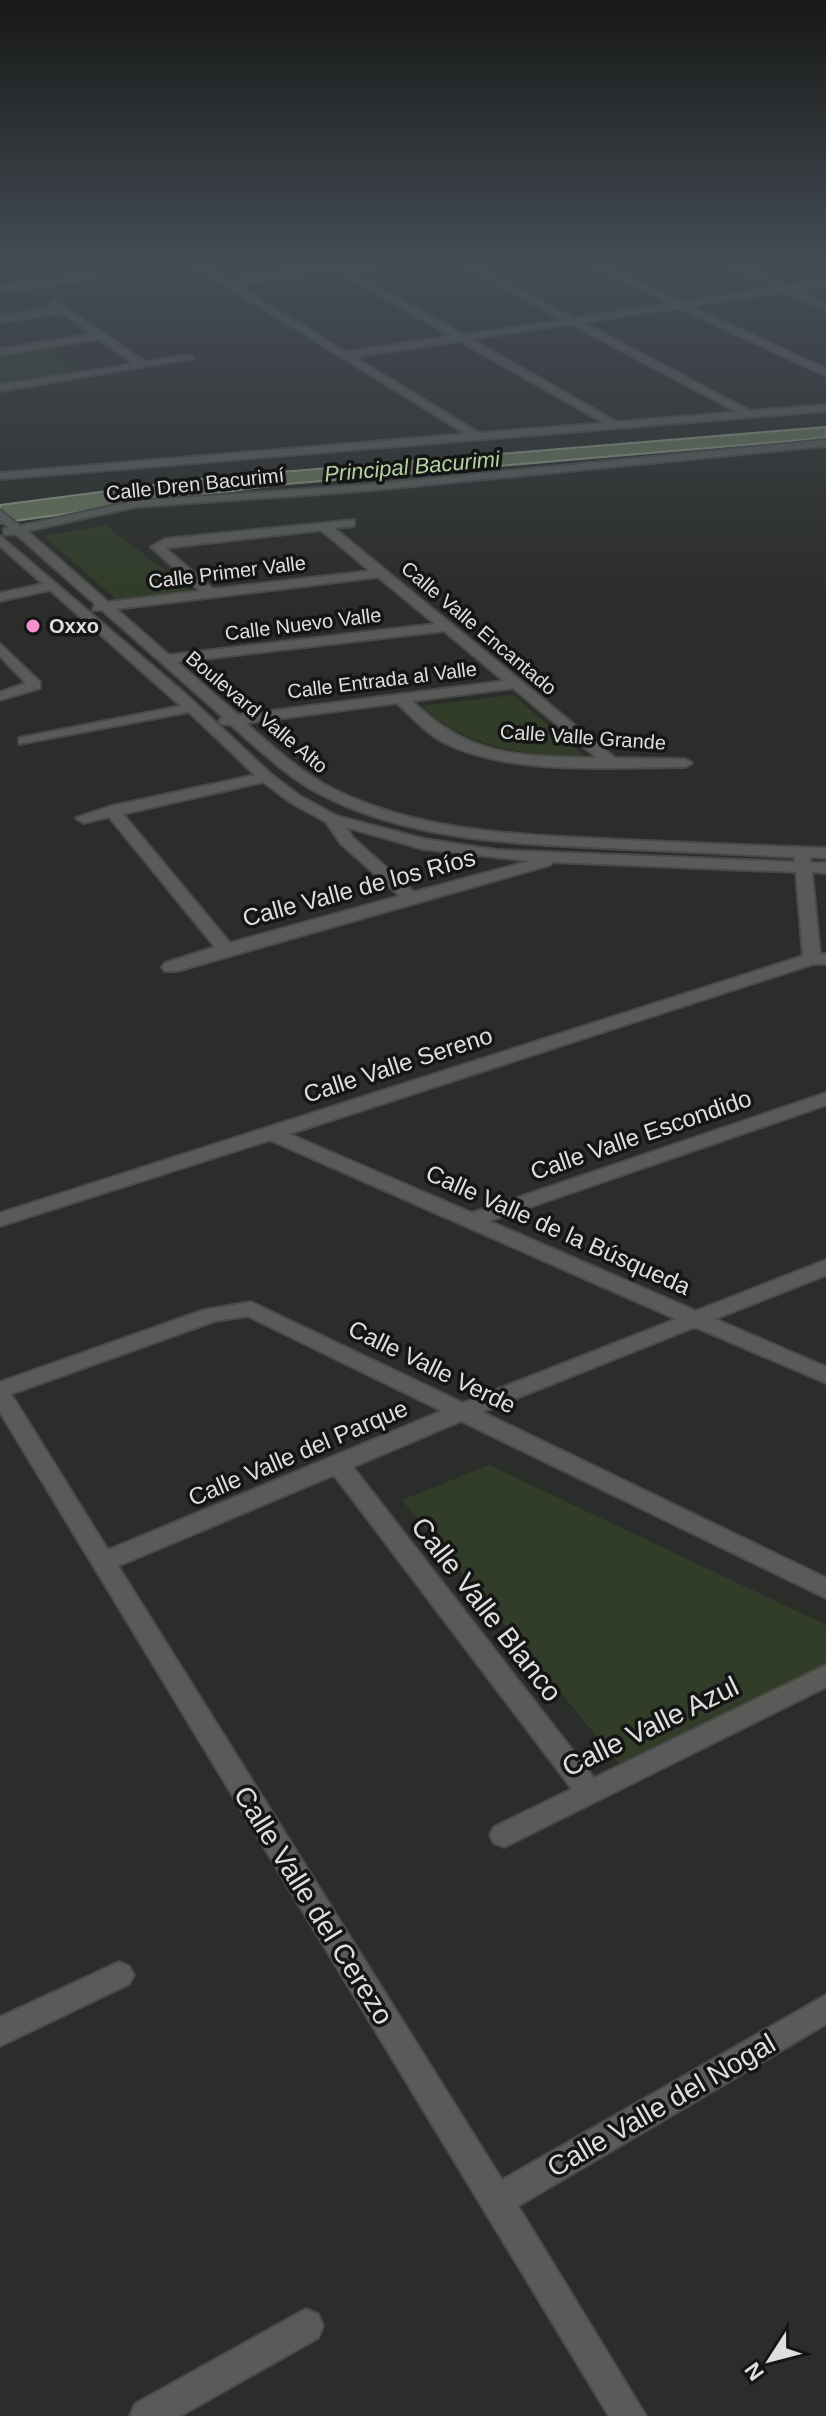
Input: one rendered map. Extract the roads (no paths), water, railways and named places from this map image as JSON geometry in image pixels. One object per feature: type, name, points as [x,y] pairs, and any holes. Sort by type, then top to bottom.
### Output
[{"type":"street","points":[[0,388],[89,374]]},
{"type":"street","points":[[377,374],[476,436]]},
{"type":"street","points":[[526,374],[612,423]]},
{"type":"street","points":[[672,374],[748,414]]},
{"type":"street","points":[[0,476],[612,423],[826,408]]},
{"type":"street","name":"Calle Dren Bacurimí","points":[[7,525],[135,504],[363,488],[826,443]]},
{"type":"street","points":[[211,594],[157,547],[169,542],[350,523]]},
{"type":"street","name":"Boulevard Valle Alto","points":[[7,525],[318,789],[354,807],[409,824],[506,838],[802,860],[826,868]]},
{"type":"street","name":"Calle Valle Encantado","points":[[324,526],[609,761]]},
{"type":"street","name":"Boulevard Valle Alto","points":[[0,540],[266,777],[295,799],[332,819],[423,844],[497,855],[802,860],[826,853]]},
{"type":"street","name":"Calle Primer Valle","points":[[78,610],[381,573]]},
{"type":"street","points":[[0,597],[52,586]]},
{"type":"street","name":"Calle Nuevo Valle","points":[[163,660],[447,627]]},
{"type":"street","points":[[0,648],[35,685],[0,696]]},
{"type":"street","name":"Calle Entrada al Valle","points":[[206,724],[515,684]]},
{"type":"street","name":"Calle Valle Grande","points":[[400,698],[433,730],[467,746],[525,757],[685,763]]},
{"type":"street","points":[[24,741],[190,708]]},
{"type":"street","points":[[84,818],[266,777]]},
{"type":"street","points":[[112,811],[226,949]]},
{"type":"street","points":[[332,819],[347,841],[411,898]]},
{"type":"street","name":"Calle Valle de los Ríos","points":[[171,967],[226,949],[562,858]]},
{"type":"street","name":"Calle Valle Sereno","points":[[0,1220],[819,959],[802,860]]},
{"type":"street","name":"Calle Valle Escondido","points":[[472,1220],[826,1099]]},
{"type":"street","name":"Calle Valle de la Búsqueda","points":[[269,1132],[826,1376]]},
{"type":"street","name":"Calle Valle del Parque","points":[[103,1562],[464,1411],[826,1267]]},
{"type":"street","name":"Calle Valle Verde","points":[[0,1392],[212,1315],[251,1309],[826,1589]]},
{"type":"street","name":"Calle Valle del Cerezo","points":[[0,1392],[629,2416]]},
{"type":"street","name":"Calle Valle Blanco","points":[[338,1464],[589,1791]]},
{"type":"street","name":"Calle Valle Azul","points":[[504,1835],[826,1675]]},
{"type":"street","points":[[0,2032],[119,1975]]},
{"type":"street","name":"Calle Valle del Nogal","points":[[496,2201],[826,2008]]},
{"type":"street","points":[[147,2416],[306,2326]]},
{"type":"water","name":"Principal Bacurimi","points":[[826,427],[826,438],[275,485],[0,523],[0,505],[209,478]]},
{"type":"place","name":"Oxxo","points":[[33,626]]}]
